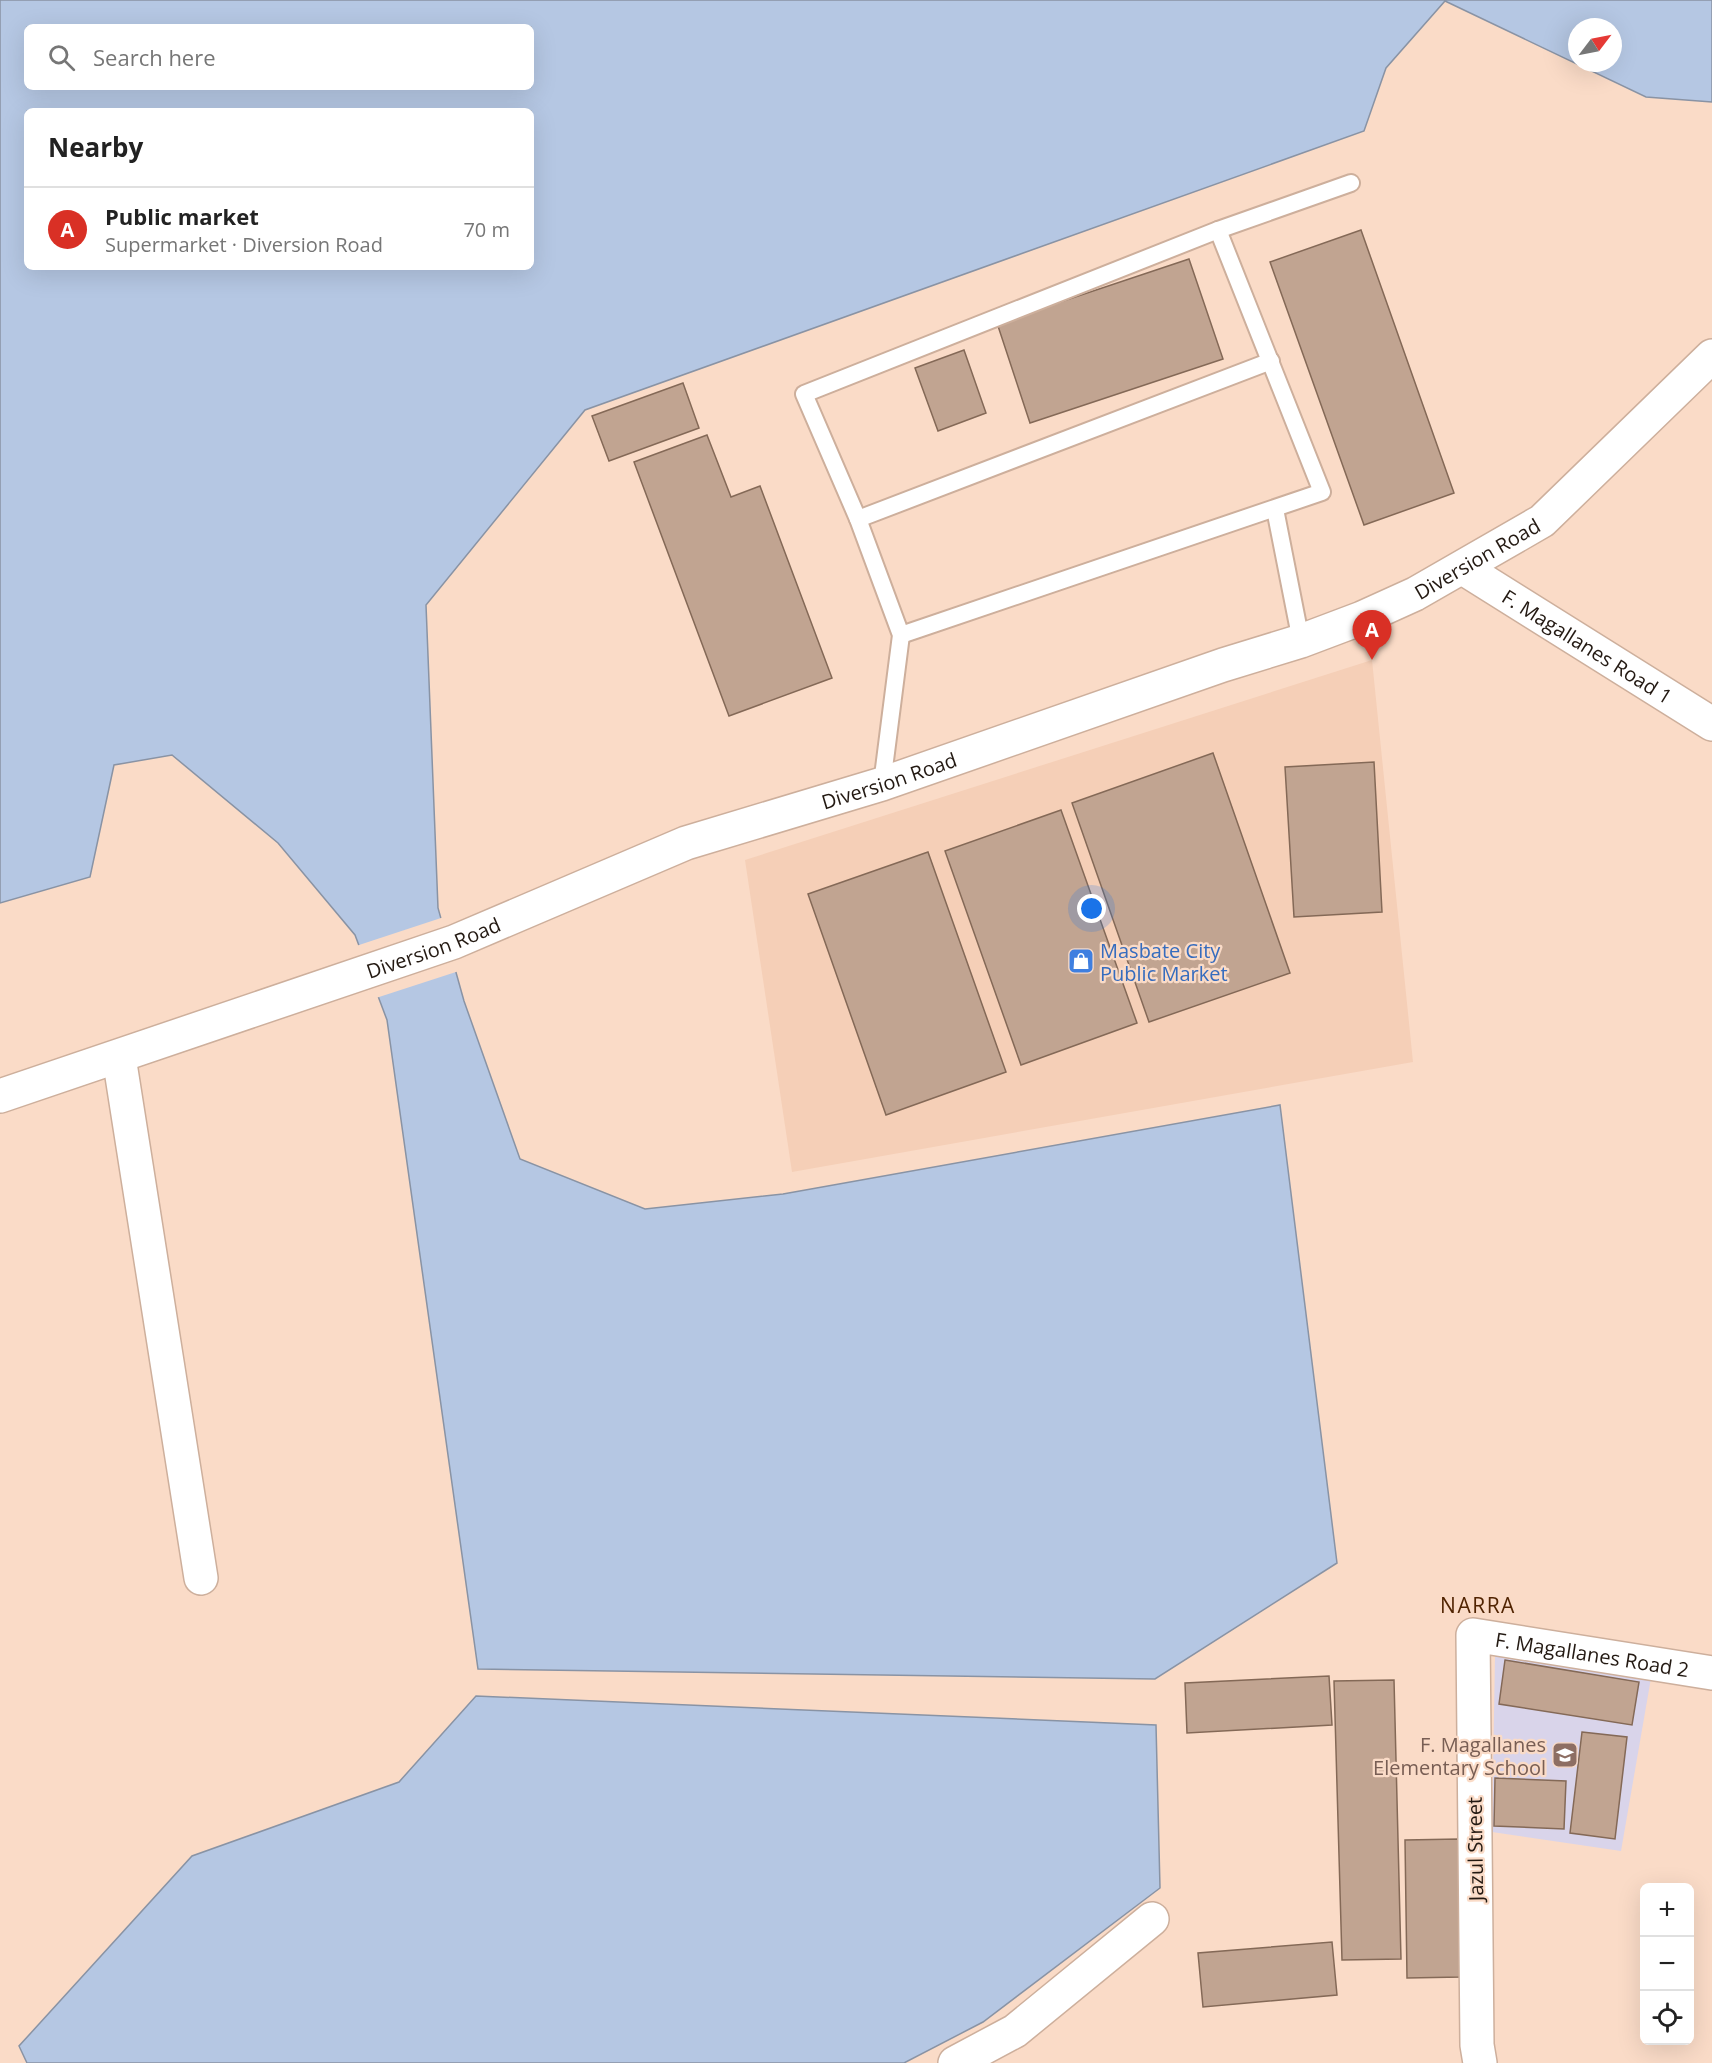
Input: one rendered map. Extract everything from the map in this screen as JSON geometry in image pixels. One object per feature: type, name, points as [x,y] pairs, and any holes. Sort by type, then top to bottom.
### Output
[{"type":"street","name":"Diversion Road","points":[[0,1096],[119,1058],[454,942],[686,843],[882,784],[1223,665],[1301,641],[1415,594],[1542,521],[1712,356]]},
{"type":"street","name":"F. Magallanes Road 1","points":[[1463,568],[1712,724]]},
{"type":"street","points":[[119,1058],[201,1578]]},
{"type":"street","name":"F. Magallanes Road 2","points":[[1473,1635],[1712,1673]]},
{"type":"street","name":"Jazul Street","points":[[1473,1635],[1477,2046],[1480,2063]]},
{"type":"street","points":[[955,2063],[1016,2031],[1152,1919]]},
{"type":"lane","points":[[882,784],[901,635],[858,519],[804,394],[1218,230],[1351,183]]},
{"type":"lane","points":[[901,635],[1322,492],[1218,230]]},
{"type":"lane","points":[[858,519],[1271,361]]},
{"type":"lane","points":[[1275,509],[1301,641]]},
{"type":"shaded area","name":"Masbate City Public Market","points":[[1372,660],[1413,1062],[792,1172],[745,860]]},
{"type":"shaded area","name":"F. Magallanes Elementary School","points":[[1495,1656],[1651,1678],[1621,1851],[1492,1832]]},
{"type":"water","points":[[0,0],[1712,0],[1712,102],[1646,97],[1594,72],[1622,72],[1622,18],[1568,18],[1568,60],[1445,1],[1386,68],[1364,131],[585,410],[426,605],[438,908],[464,1001],[520,1159],[645,1209],[783,1194],[1280,1105],[1337,1563],[1155,1679],[478,1669],[387,1020],[355,935],[278,843],[172,755],[114,765],[90,877],[0,903]]},
{"type":"water","points":[[476,1696],[1156,1725],[1160,1888],[983,2022],[904,2063],[27,2063],[19,2046],[192,1856],[399,1782]]},
{"type":"pier","points":[[444,917],[459,971],[376,998],[356,946]]},
{"type":"building","points":[[1361,230],[1454,493],[1364,525],[1270,262]]},
{"type":"building","points":[[1189,259],[1223,359],[1030,423],[997,323]]},
{"type":"building","points":[[964,350],[986,413],[938,431],[915,368]]},
{"type":"building","points":[[683,383],[699,428],[609,461],[592,416]]},
{"type":"building","points":[[707,435],[731,497],[760,486],[832,678],[729,716],[634,462]]},
{"type":"building","points":[[1213,753],[1290,973],[1149,1022],[1072,803]]},
{"type":"building","points":[[1374,762],[1382,912],[1294,917],[1285,767]]},
{"type":"building","points":[[1061,810],[1137,1023],[1021,1065],[945,851]]},
{"type":"building","points":[[928,852],[1006,1072],[886,1115],[808,894]]},
{"type":"building","points":[[1505,1660],[1639,1682],[1632,1725],[1499,1704]]},
{"type":"building","points":[[1329,1676],[1332,1725],[1187,1733],[1185,1683]]},
{"type":"building","points":[[1394,1680],[1401,1959],[1342,1960],[1334,1681]]},
{"type":"building","points":[[1582,1732],[1627,1737],[1615,1839],[1570,1833]]},
{"type":"building","points":[[1495,1778],[1566,1781],[1564,1829],[1494,1826]]},
{"type":"building","points":[[1459,1839],[1461,1977],[1407,1978],[1405,1840]]},
{"type":"building","points":[[1332,1942],[1337,1995],[1203,2007],[1198,1953]]},
{"type":"place","name":"Public market","points":[[1372,660]]},
{"type":"place","name":"Masbate City Public Market","points":[[1081,961]]},
{"type":"place","name":"F. Magallanes Elementary School","points":[[1565,1755]]},
{"type":"district","name":"NARRA","points":[[1478,1605]]}]
